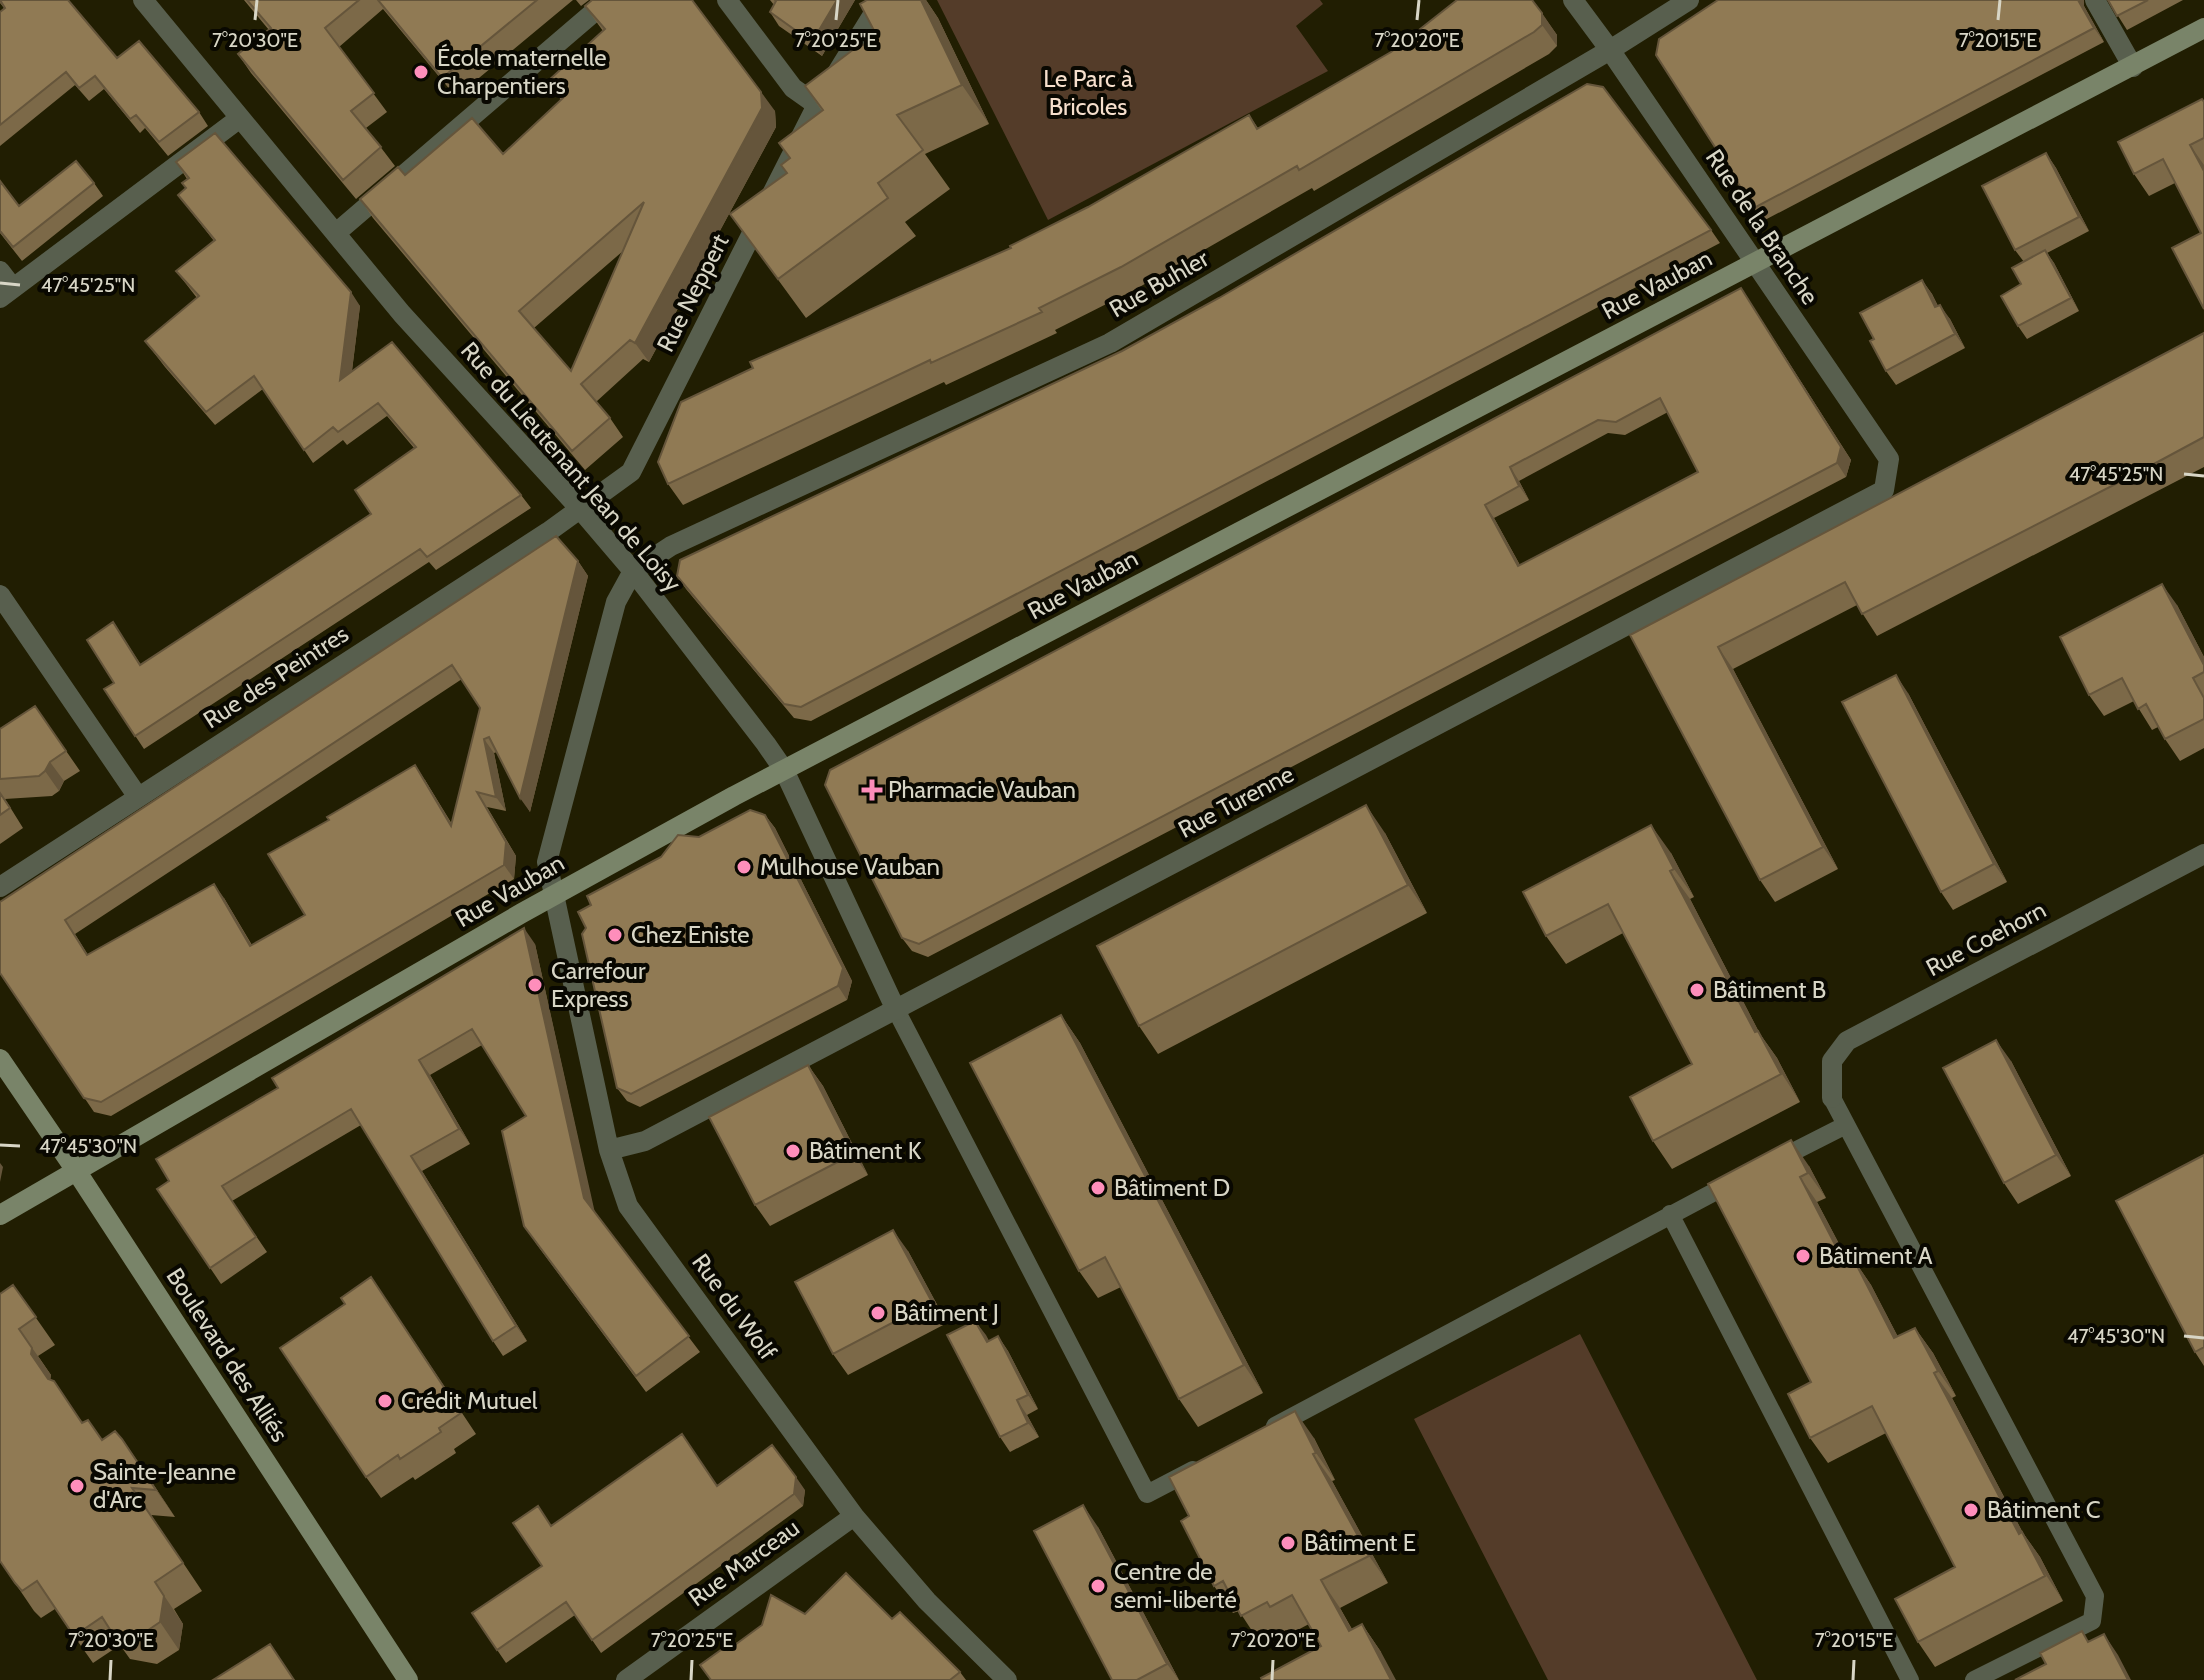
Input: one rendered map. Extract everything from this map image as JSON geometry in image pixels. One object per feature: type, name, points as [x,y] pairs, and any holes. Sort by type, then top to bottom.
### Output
[{"type":"main road","name":"Rue Vauban","points":[[0,1215],[555,895],[784,770],[2204,28]]},
{"type":"main road","name":"Boulevard des Alliés","points":[[0,1059],[408,1680]]},
{"type":"street","name":"Rue du Lieutenant Jean de Loisy","points":[[143,0],[402,314],[633,571],[766,744],[784,770],[896,1010]]},
{"type":"street","points":[[336,233],[608,0]]},
{"type":"street","points":[[727,0],[793,88],[817,105]]},
{"type":"street","name":"Rue Neppert","points":[[581,510],[631,472],[817,105],[882,0]]},
{"type":"street","name":"Rue de la Branche","points":[[1573,0],[1889,459],[1884,490]]},
{"type":"street","name":"Rue Buhler","points":[[633,571],[671,546],[1110,343],[1610,50],[1689,0]]},
{"type":"street","points":[[2095,0],[2133,67]]},
{"type":"street","points":[[4,285],[240,118]]},
{"type":"street","name":"Rue Turenne","points":[[609,1150],[645,1141],[1884,490]]},
{"type":"street","name":"Rue des Peintres","points":[[0,887],[581,510]]},
{"type":"street","points":[[555,895],[547,862],[616,602],[633,571]]},
{"type":"street","points":[[0,595],[138,797]]},
{"type":"street","name":"Rue Coehorn","points":[[1832,1098],[1832,1061],[1847,1041],[2204,854]]},
{"type":"street","name":"Rue du Wolf","points":[[555,895],[609,1150],[628,1206],[854,1516],[927,1601],[1007,1680]]},
{"type":"street","name":"Rue Marceau","points":[[626,1680],[854,1516]]},
{"type":"lane","points":[[896,1010],[1147,1494],[1216,1457]]},
{"type":"lane","points":[[1832,1098],[2095,1596],[2092,1621],[1974,1680]]},
{"type":"lane","points":[[1258,1435],[1670,1214],[1846,1125]]},
{"type":"lane","points":[[1670,1214],[1910,1680]]},
{"type":"green space","name":"Le Parc à Bricoles","points":[[937,0],[1320,0],[1323,4],[1296,26],[1328,71],[1048,220]]},
{"type":"green space","points":[[1580,1334],[1757,1680],[1548,1680],[1414,1419]]},
{"type":"building","points":[[0,0],[68,0],[117,58],[139,41],[199,112],[159,142],[136,115],[130,119],[95,76],[79,88],[66,72],[0,125],[0,12],[5,8]]},
{"type":"building","points":[[247,0],[359,0],[325,28],[374,93],[351,111],[381,147],[343,180],[238,54],[271,28]]},
{"type":"building","points":[[378,0],[537,0],[442,78]]},
{"type":"building","points":[[592,0],[692,0],[761,92],[762,108],[635,343],[630,340],[581,384],[610,418],[572,451],[360,199],[398,167],[405,175],[472,118],[503,154],[563,98],[548,81],[605,29],[585,6]],"holes":[[[644,202],[571,371],[519,311]]]},
{"type":"building","points":[[775,0],[837,0],[812,42],[770,12]]},
{"type":"building","points":[[867,0],[921,0],[962,85],[897,115],[923,150],[878,183],[888,198],[778,279],[730,214],[787,173],[781,165],[790,158],[779,143],[823,110],[805,86],[854,49],[878,38],[860,4]]},
{"type":"building","points":[[1457,0],[1532,0],[1542,13],[1542,25],[1299,170],[1297,166],[1121,267],[1039,308],[1042,312],[931,363],[930,360],[668,484],[658,462],[681,402],[753,368],[750,362],[1011,248],[1249,115],[1257,129],[1391,52]]},
{"type":"building","points":[[1718,0],[2078,0],[2094,28],[1754,208],[1656,55],[1659,39]]},
{"type":"building","points":[[2108,0],[2148,0],[2117,16]]},
{"type":"building","points":[[1587,84],[1603,87],[1711,230],[801,707],[784,704],[677,576],[680,560],[1122,351]]},
{"type":"building","points":[[2202,99],[2204,138],[2190,145],[2204,171],[2204,309],[2172,248],[2201,233],[2163,159],[2134,174],[2118,142]]},
{"type":"building","points":[[215,133],[351,292],[340,380],[392,342],[521,495],[427,557],[420,549],[135,736],[104,689],[114,683],[87,640],[113,622],[140,665],[371,514],[355,490],[416,447],[378,403],[338,432],[333,427],[304,450],[254,376],[206,412],[145,341],[199,296],[176,271],[215,240],[178,195],[186,188],[182,183],[189,178],[176,162]]},
{"type":"building","points":[[2046,153],[2079,217],[2015,250],[1982,186]]},
{"type":"building","points":[[76,161],[94,183],[13,247],[0,231],[0,181],[19,206]]},
{"type":"building","points":[[2045,250],[2071,298],[2018,326],[2001,296],[2021,284],[2012,268]]},
{"type":"building","points":[[1922,280],[1935,307],[1940,305],[1955,334],[1886,371],[1860,313]]},
{"type":"building","points":[[1741,288],[1841,447],[1837,463],[919,944],[902,938],[825,785],[830,770]],"holes":[[[1660,398],[1698,472],[1518,566],[1485,505],[1519,486],[1510,467],[1598,420],[1616,422]]]},
{"type":"building","points":[[2204,333],[2204,437],[1862,614],[1845,582],[1718,647],[1823,847],[1760,880],[1630,635]]},
{"type":"building","points":[[556,536],[578,561],[520,798],[489,737],[484,739],[496,797],[477,792],[506,842],[504,865],[101,1102],[84,1098],[0,973],[0,902]],"holes":[[[452,665],[480,708],[451,826],[415,765],[327,817],[329,820],[268,854],[305,915],[250,946],[214,884],[87,955],[65,920]]]},
{"type":"building","points":[[2162,584],[2204,665],[2204,672],[2193,678],[2204,698],[2204,719],[2165,739],[2146,704],[2138,709],[2122,678],[2089,695],[2060,637]]},
{"type":"building","points":[[1896,675],[1994,864],[1941,892],[1842,702]]},
{"type":"building","points":[[35,706],[66,751],[50,762],[39,776],[0,779],[0,729]]},
{"type":"building","points":[[0,793],[10,808],[0,815]]},
{"type":"building","points":[[1366,805],[1408,885],[1139,1026],[1097,946]]},
{"type":"building","points":[[750,810],[765,815],[843,968],[838,986],[631,1094],[617,1088],[582,934],[586,928],[578,912],[591,905],[587,896],[661,857],[678,835],[699,837]]},
{"type":"building","name":"Bâtiment B","points":[[1651,825],[1674,869],[1670,871],[1755,1032],[1758,1031],[1781,1074],[1653,1141],[1630,1097],[1692,1064],[1608,904],[1546,936],[1523,892]]},
{"type":"building","points":[[524,928],[584,1198],[689,1336],[636,1376],[524,1226],[502,1131],[526,1116],[472,1029],[419,1060],[459,1129],[411,1156],[516,1326],[493,1341],[351,1109],[222,1186],[256,1237],[210,1268],[157,1189],[169,1181],[156,1159],[278,1088],[272,1078]]},
{"type":"building","name":"Bâtiment D","points":[[1061,1015],[1244,1365],[1179,1399],[1105,1257],[1079,1271],[970,1063]]},
{"type":"building","points":[[1996,1040],[2056,1155],[2004,1183],[1943,1068]]},
{"type":"building","name":"Bâtiment K","points":[[808,1065],[853,1154],[755,1205],[709,1117]]},
{"type":"building","points":[[1791,1140],[1808,1173],[1800,1177],[1845,1264],[1854,1260],[1894,1338],[1915,1328],[1938,1371],[1934,1373],[2019,1534],[2022,1532],[2045,1576],[1918,1642],[1895,1599],[1955,1567],[1872,1406],[1810,1438],[1788,1394],[1811,1382],[1708,1184]]},
{"type":"building","points":[[2204,1155],[2204,1347],[2195,1352],[2116,1201]]},
{"type":"building","name":"Bâtiment J","points":[[893,1230],[932,1302],[833,1354],[795,1282]]},
{"type":"building","name":"Crédit Mutuel","points":[[371,1277],[461,1413],[439,1428],[441,1432],[400,1459],[398,1455],[366,1477],[280,1348],[345,1304],[341,1298]]},
{"type":"building","name":"Sainte-Jeanne d'Arc","points":[[13,1285],[36,1317],[19,1329],[32,1348],[31,1354],[48,1379],[54,1381],[82,1423],[88,1420],[102,1440],[115,1431],[122,1439],[156,1490],[132,1488],[183,1563],[155,1582],[164,1596],[160,1622],[138,1637],[111,1631],[102,1617],[74,1636],[37,1581],[22,1591],[0,1561],[0,1294]]},
{"type":"building","points":[[975,1321],[987,1342],[998,1336],[1028,1395],[1017,1400],[1028,1423],[1000,1437],[947,1335]]},
{"type":"building","name":"Bâtiment E","points":[[1295,1411],[1316,1453],[1313,1454],[1369,1556],[1321,1580],[1349,1631],[1362,1624],[1391,1680],[1262,1680],[1321,1646],[1292,1595],[1270,1607],[1267,1602],[1241,1616],[1223,1581],[1214,1586],[1181,1521],[1189,1516],[1169,1477]]},
{"type":"building","points":[[682,1434],[717,1486],[772,1445],[796,1477],[794,1494],[592,1640],[566,1602],[497,1650],[472,1613],[542,1566],[513,1523],[538,1506],[551,1526]]},
{"type":"building","name":"Centre de semi-liberté","points":[[1083,1505],[1167,1664],[1137,1680],[1112,1680],[1034,1531]]},
{"type":"building","points":[[846,1573],[892,1619],[900,1612],[960,1672],[950,1680],[711,1680],[700,1665],[725,1647],[728,1650],[762,1625],[771,1595],[805,1614]]},
{"type":"building","points":[[2082,1631],[2088,1642],[2104,1634],[2128,1680],[2015,1680],[2046,1664],[2040,1653]]},
{"type":"building","points":[[270,1644],[294,1680],[213,1680]]},
{"type":"place","name":"École maternelle Charpentiers","points":[[421,72]]},
{"type":"place","name":"Pharmacie Vauban","points":[[872,790]]},
{"type":"place","name":"Mulhouse Vauban","points":[[744,867]]},
{"type":"place","name":"Chez Eniste","points":[[615,935]]},
{"type":"place","name":"Carrefour Express","points":[[535,985]]},
{"type":"place","name":"Bâtiment B","points":[[1697,990]]},
{"type":"place","name":"Bâtiment K","points":[[793,1151]]},
{"type":"place","name":"Bâtiment D","points":[[1098,1188]]},
{"type":"place","name":"Bâtiment A","points":[[1803,1256]]},
{"type":"place","name":"Bâtiment J","points":[[878,1313]]},
{"type":"place","name":"Crédit Mutuel","points":[[385,1401]]},
{"type":"place","name":"Sainte-Jeanne d'Arc","points":[[77,1486]]},
{"type":"place","name":"Bâtiment C","points":[[1971,1510]]},
{"type":"place","name":"Bâtiment E","points":[[1288,1543]]},
{"type":"place","name":"Centre de semi-liberté","points":[[1098,1586]]}]
